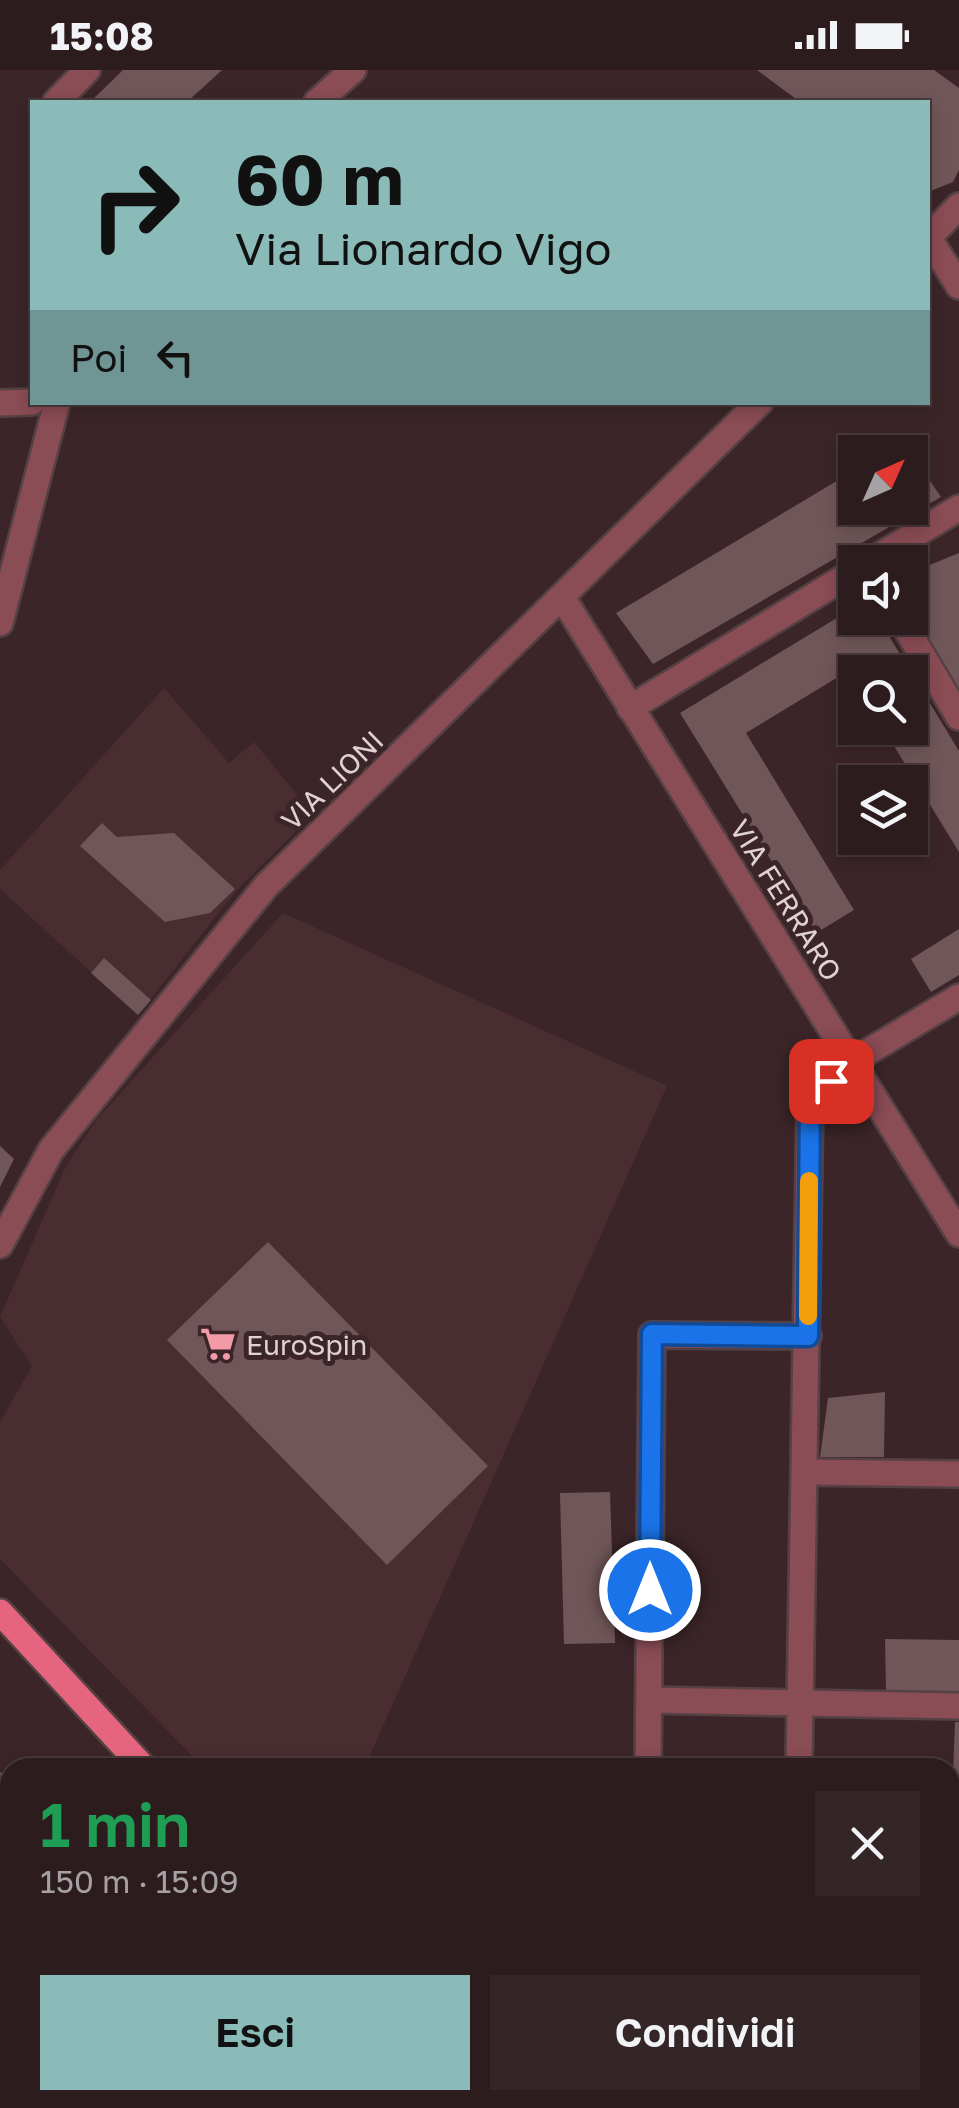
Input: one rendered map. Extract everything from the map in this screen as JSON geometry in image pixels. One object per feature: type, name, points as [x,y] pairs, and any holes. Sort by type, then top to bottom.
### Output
[{"type":"main road","points":[[0,1612],[135,1758]]},
{"type":"street","points":[[58,100],[87,70]]},
{"type":"street","points":[[320,100],[353,70]]},
{"type":"street","points":[[930,236],[959,206]]},
{"type":"street","points":[[930,241],[959,286]]},
{"type":"street","points":[[0,403],[30,402]]},
{"type":"street","points":[[0,623],[54,405]]},
{"type":"street","name":"VIA LIONI","points":[[0,1245],[50,1150],[266,886],[757,405]]},
{"type":"street","points":[[897,545],[959,508]]},
{"type":"street","points":[[630,708],[838,581]]},
{"type":"street","name":"VIA FERRARO","points":[[562,598],[959,1234]]},
{"type":"street","points":[[910,635],[959,717]]},
{"type":"street","points":[[798,1758],[810,1100],[851,1062],[959,997]]},
{"type":"street","points":[[648,1758],[652,1334],[808,1336]]},
{"type":"street","points":[[804,1472],[959,1474]]},
{"type":"street","points":[[649,1700],[959,1706]]},
{"type":"shaded area","points":[[164,688],[229,763],[254,742],[313,814],[236,891],[138,1015],[0,889],[0,870]]},
{"type":"shaded area","points":[[283,913],[667,1086],[369,1758],[194,1758],[0,1559],[0,1422],[32,1366],[0,1317],[66,1166],[97,1119]]},
{"type":"building","points":[[123,70],[222,70],[189,100],[92,100]]},
{"type":"building","points":[[757,70],[934,70],[959,88],[959,170],[953,182],[930,191],[930,100],[797,100]]},
{"type":"building","points":[[928,478],[941,497],[928,505]]},
{"type":"building","points":[[838,480],[838,525],[893,525],[858,545],[838,545],[838,557],[653,664],[616,613]]},
{"type":"building","points":[[959,553],[959,691],[926,635],[928,566]]},
{"type":"building","points":[[838,617],[838,635],[888,635],[901,655],[838,655],[838,677],[746,733],[854,910],[816,933],[680,713]]},
{"type":"building","points":[[928,700],[959,751],[959,852],[928,801],[928,765],[906,765],[893,745],[928,745]]},
{"type":"building","points":[[102,823],[117,837],[174,833],[235,889],[210,913],[165,922],[80,846]]},
{"type":"building","points":[[959,929],[959,975],[931,992],[911,959]]},
{"type":"building","points":[[104,958],[151,1000],[138,1015],[91,973]]},
{"type":"building","points":[[0,1146],[14,1159],[0,1187]]},
{"type":"building","points":[[268,1242],[488,1466],[387,1565],[167,1340]]},
{"type":"building","points":[[885,1392],[884,1457],[820,1457],[828,1398]]},
{"type":"building","points":[[610,1492],[615,1643],[564,1644],[560,1493]]},
{"type":"building","points":[[885,1639],[959,1640],[959,1691],[886,1691]]},
{"type":"building","points":[[955,1722],[959,1722],[959,1758],[954,1758]]},
{"type":"slow traffic","points":[[808,1316],[809,1181]]},
{"type":"place","name":"EuroSpin","points":[[218,1344]]},
{"type":"route","points":[[650,1590],[652,1334],[808,1336],[810,1100],[831,1081]]}]
